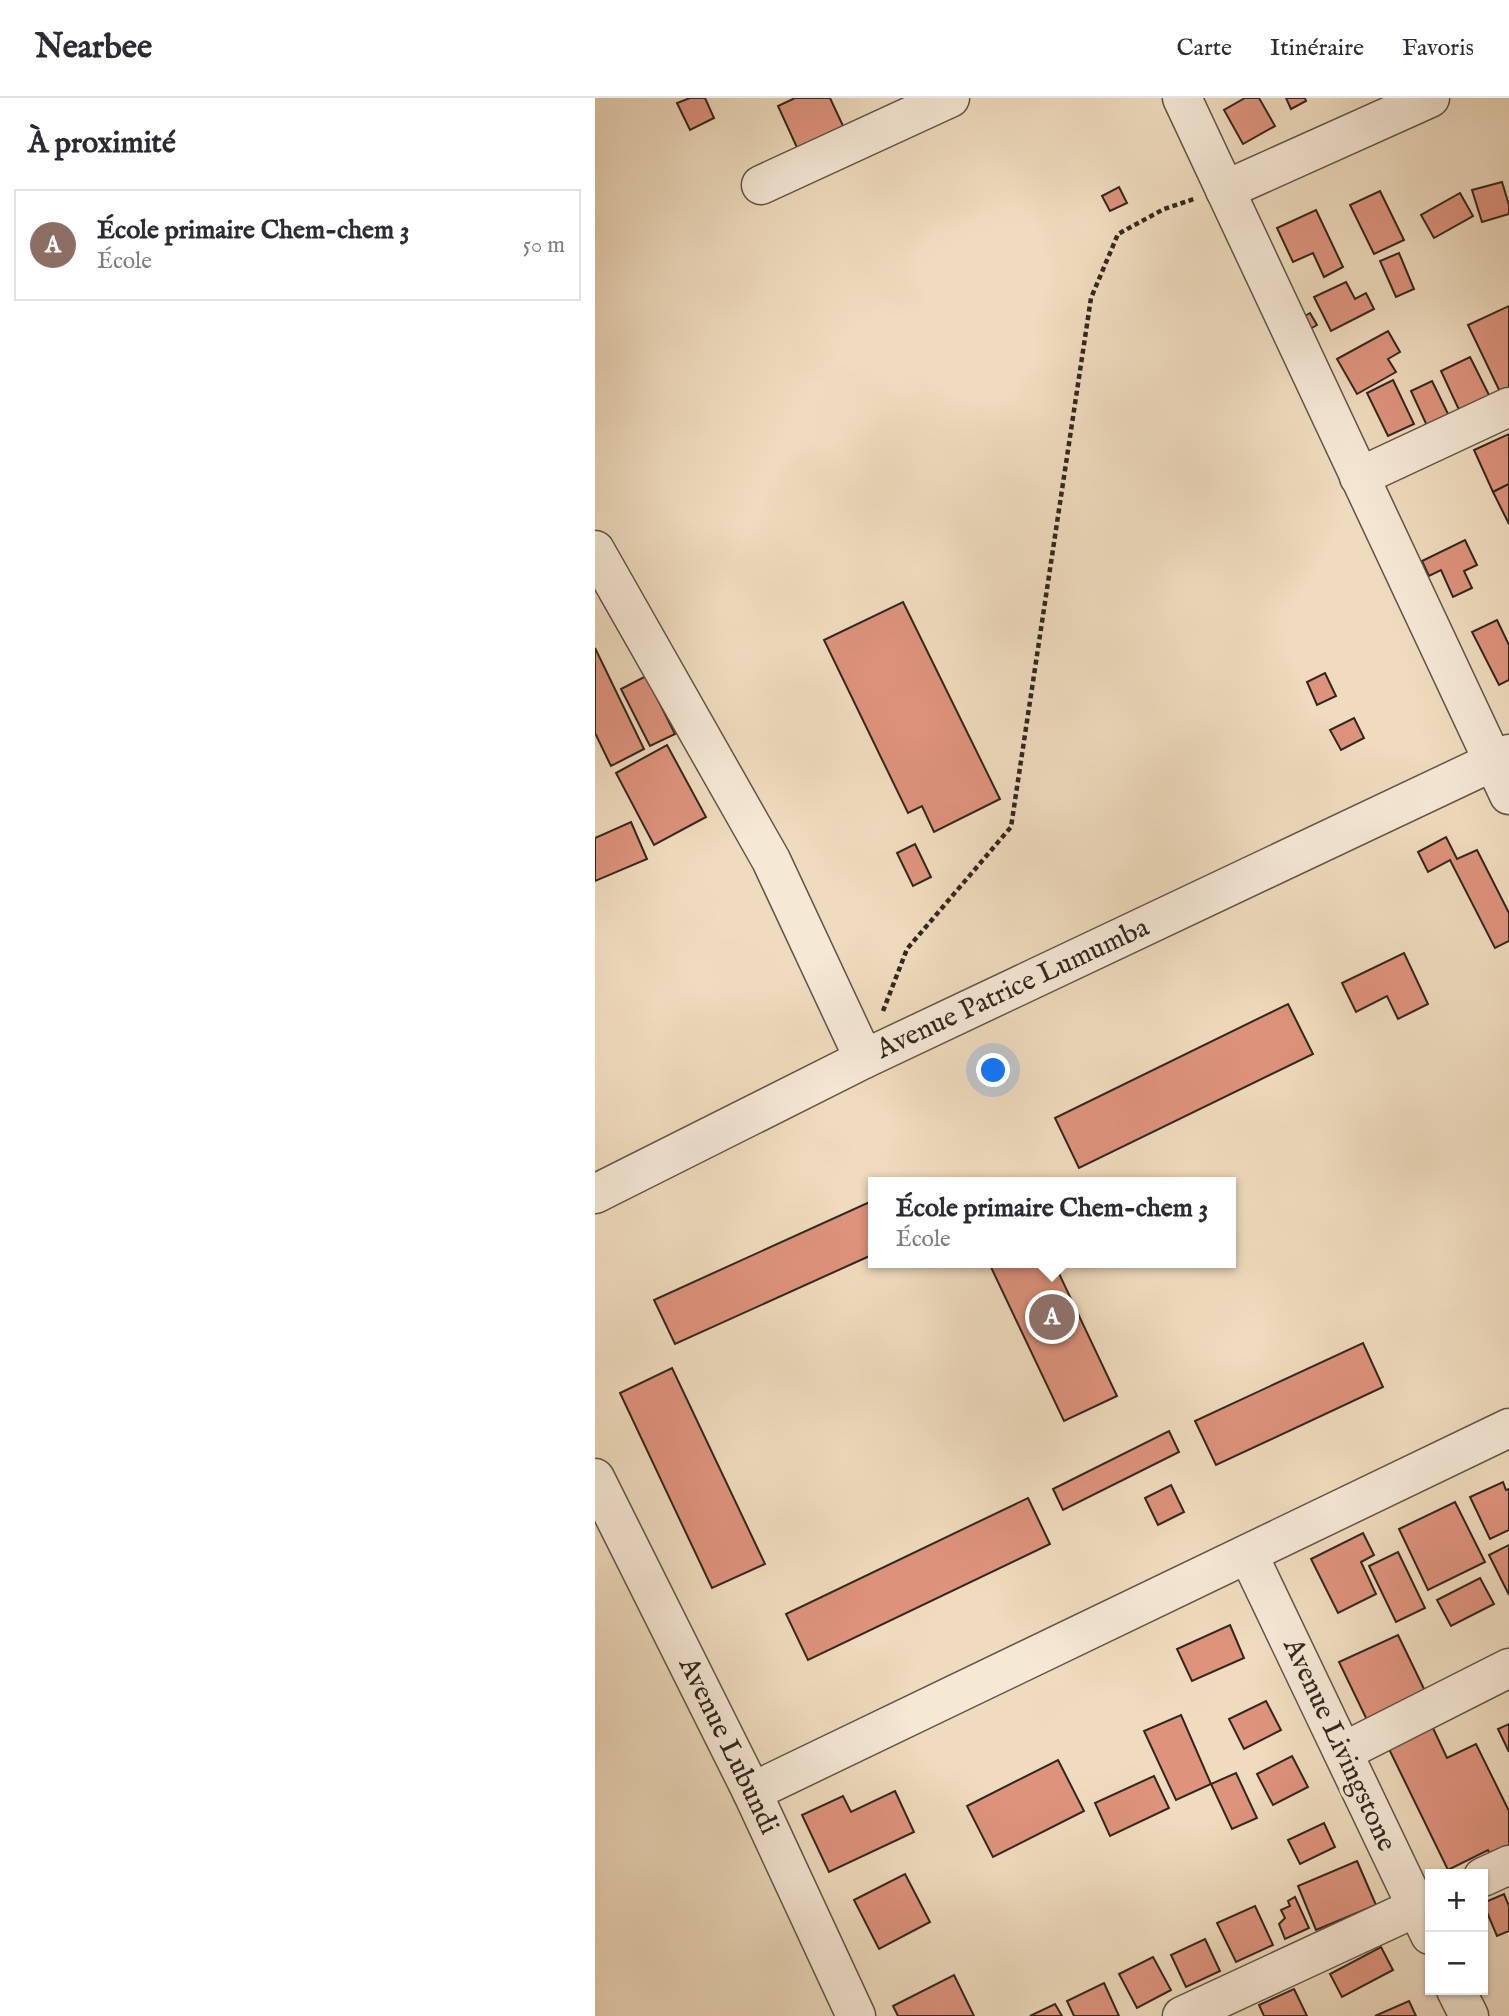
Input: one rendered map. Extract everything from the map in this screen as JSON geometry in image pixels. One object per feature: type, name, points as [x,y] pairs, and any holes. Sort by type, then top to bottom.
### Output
[{"type":"street","points":[[761,185],[950,98]]},
{"type":"street","points":[[1182,98],[1359,477],[1501,757],[1509,795]]},
{"type":"street","points":[[1225,190],[1430,98]]},
{"type":"street","points":[[1359,477],[1509,407]]},
{"type":"street","points":[[595,550],[771,860],[865,1059]]},
{"type":"street","name":"Avenue Patrice Lumumba","points":[[595,1194],[865,1059],[1501,757]]},
{"type":"street","points":[[752,1793],[1509,1429]]},
{"type":"street","name":"Avenue Lubundi","points":[[595,1478],[752,1793],[856,2016]]},
{"type":"street","name":"Avenue Livingstone","points":[[1248,1554],[1343,1752],[1425,1913]]},
{"type":"street","points":[[1343,1752],[1509,1668]]},
{"type":"street","points":[[1488,1875],[1509,1865]]},
{"type":"street","points":[[1182,2016],[1425,1915]]},
{"type":"street","points":[[1458,1995],[1469,2016]]},
{"type":"path","points":[[865,1059],[907,949],[1011,827],[1091,298],[1118,234],[1164,209],[1225,190]]},
{"type":"building","points":[[690,98],[705,98],[714,118],[690,130],[677,103]]},
{"type":"building","points":[[795,98],[830,98],[845,130],[799,152],[778,106]]},
{"type":"building","points":[[1245,98],[1259,98],[1275,126],[1243,144],[1224,110]]},
{"type":"building","points":[[1286,98],[1305,98],[1306,101],[1291,109]]},
{"type":"building","points":[[1502,182],[1509,214],[1482,222],[1472,190]]},
{"type":"building","points":[[1119,187],[1127,203],[1110,211],[1102,196]]},
{"type":"building","points":[[1380,191],[1404,240],[1374,254],[1350,205]]},
{"type":"building","points":[[1460,193],[1473,216],[1434,238],[1421,215]]},
{"type":"building","points":[[1316,210],[1343,267],[1324,277],[1313,253],[1293,262],[1277,228]]},
{"type":"building","points":[[1399,253],[1414,289],[1396,297],[1380,261]]},
{"type":"building","points":[[1346,282],[1355,299],[1366,293],[1374,309],[1331,331],[1314,297]]},
{"type":"building","points":[[1509,306],[1509,390],[1501,394],[1468,325]]},
{"type":"building","points":[[1310,313],[1317,325],[1305,332],[1298,320]]},
{"type":"building","points":[[1388,331],[1400,352],[1388,359],[1396,372],[1357,394],[1337,359]]},
{"type":"building","points":[[1470,357],[1490,397],[1460,412],[1441,371]]},
{"type":"building","points":[[1393,380],[1414,424],[1388,436],[1367,393]]},
{"type":"building","points":[[1432,381],[1450,418],[1428,428],[1411,391]]},
{"type":"building","points":[[1509,434],[1509,484],[1493,492],[1474,450]]},
{"type":"building","points":[[1509,484],[1509,524],[1493,492]]},
{"type":"building","points":[[1465,540],[1477,565],[1464,571],[1472,588],[1453,597],[1441,570],[1429,576],[1422,561]]},
{"type":"building","points":[[903,602],[1000,799],[934,832],[922,806],[908,813],[824,640]]},
{"type":"building","points":[[1497,620],[1509,645],[1509,680],[1499,685],[1472,632]]},
{"type":"building","points":[[595,648],[644,749],[611,766],[595,733]]},
{"type":"building","points":[[1325,673],[1336,696],[1317,705],[1307,682]]},
{"type":"building","points":[[646,676],[675,734],[650,746],[621,689]]},
{"type":"building","points":[[1354,718],[1364,738],[1341,750],[1330,730]]},
{"type":"building","points":[[667,745],[706,817],[654,845],[616,773]]},
{"type":"building","points":[[631,822],[647,859],[595,881],[595,838]]},
{"type":"building","points":[[1446,837],[1457,859],[1477,850],[1509,913],[1509,941],[1495,948],[1450,860],[1428,872],[1418,852]]},
{"type":"building","points":[[915,844],[931,877],[913,886],[897,853]]},
{"type":"building","points":[[1404,953],[1428,1004],[1398,1019],[1387,996],[1356,1012],[1342,983]]},
{"type":"building","points":[[1288,1004],[1313,1054],[1079,1168],[1055,1118]]},
{"type":"building","points":[[868,1203],[868,1257],[675,1344],[654,1300]]},
{"type":"building","points":[[991,1268],[1056,1268],[1117,1396],[1064,1421]]},
{"type":"building","points":[[1363,1343],[1383,1387],[1216,1465],[1195,1421]]},
{"type":"building","points":[[672,1368],[765,1564],[712,1588],[620,1393]]},
{"type":"building","points":[[1169,1431],[1179,1452],[1063,1510],[1053,1489]]},
{"type":"building","points":[[1503,1482],[1506,1490],[1509,1489],[1509,1530],[1490,1539],[1470,1497]]},
{"type":"building","points":[[1171,1485],[1184,1512],[1158,1525],[1145,1498]]},
{"type":"building","points":[[1028,1498],[1050,1544],[808,1660],[786,1614]]},
{"type":"building","points":[[1455,1502],[1485,1562],[1428,1590],[1399,1529]]},
{"type":"building","points":[[1363,1533],[1374,1555],[1361,1562],[1376,1594],[1338,1613],[1311,1559]]},
{"type":"building","points":[[1509,1545],[1509,1595],[1489,1555]]},
{"type":"building","points":[[1398,1552],[1425,1608],[1396,1622],[1369,1566]]},
{"type":"building","points":[[1480,1578],[1494,1604],[1451,1626],[1437,1600]]},
{"type":"building","points":[[1230,1625],[1244,1658],[1192,1681],[1177,1649]]},
{"type":"building","points":[[1398,1635],[1426,1693],[1367,1720],[1339,1662]]},
{"type":"building","points":[[1266,1701],[1281,1730],[1244,1749],[1229,1719]]},
{"type":"building","points":[[1181,1715],[1211,1784],[1176,1800],[1144,1731]]},
{"type":"building","points":[[1509,1724],[1509,1752],[1498,1729]]},
{"type":"building","points":[[1432,1726],[1447,1758],[1476,1744],[1509,1811],[1509,1849],[1491,1857],[1488,1850],[1448,1869],[1388,1747]]},
{"type":"building","points":[[1292,1756],[1308,1787],[1273,1805],[1257,1774]]},
{"type":"building","points":[[1058,1760],[1084,1811],[993,1857],[967,1806]]},
{"type":"building","points":[[1236,1773],[1257,1818],[1232,1829],[1211,1784]]},
{"type":"building","points":[[1154,1776],[1169,1808],[1110,1836],[1095,1803]]},
{"type":"building","points":[[895,1791],[914,1832],[829,1872],[802,1815],[843,1796],[851,1812]]},
{"type":"building","points":[[1324,1823],[1335,1847],[1300,1864],[1288,1840]]},
{"type":"building","points":[[1357,1861],[1376,1905],[1316,1930],[1298,1886]]},
{"type":"building","points":[[905,1874],[930,1922],[879,1949],[854,1900]]},
{"type":"building","points":[[1504,1894],[1509,1906],[1509,1931],[1497,1936],[1488,1915],[1488,1901]]},
{"type":"building","points":[[1295,1897],[1309,1928],[1285,1939],[1279,1924],[1285,1918],[1281,1910],[1290,1906],[1288,1901]]},
{"type":"building","points":[[1255,1906],[1273,1945],[1236,1962],[1217,1923]]},
{"type":"building","points":[[1205,1939],[1220,1971],[1186,1987],[1171,1955]]},
{"type":"building","points":[[1381,1947],[1393,1970],[1342,1997],[1330,1974]]},
{"type":"building","points":[[1153,1957],[1171,1990],[1137,2008],[1119,1974]]},
{"type":"building","points":[[954,1975],[974,2016],[898,2016],[893,2006]]},
{"type":"building","points":[[1104,1983],[1119,2016],[1074,2016],[1067,2001]]},
{"type":"building","points":[[1294,1989],[1307,2016],[1264,2016],[1259,2005]]},
{"type":"building","points":[[1409,2001],[1416,2016],[1375,2016]]},
{"type":"building","points":[[1055,2004],[1062,2016],[1030,2016]]},
{"type":"place","name":"École primaire Chem-chem 3","points":[[1052,1317]]}]
